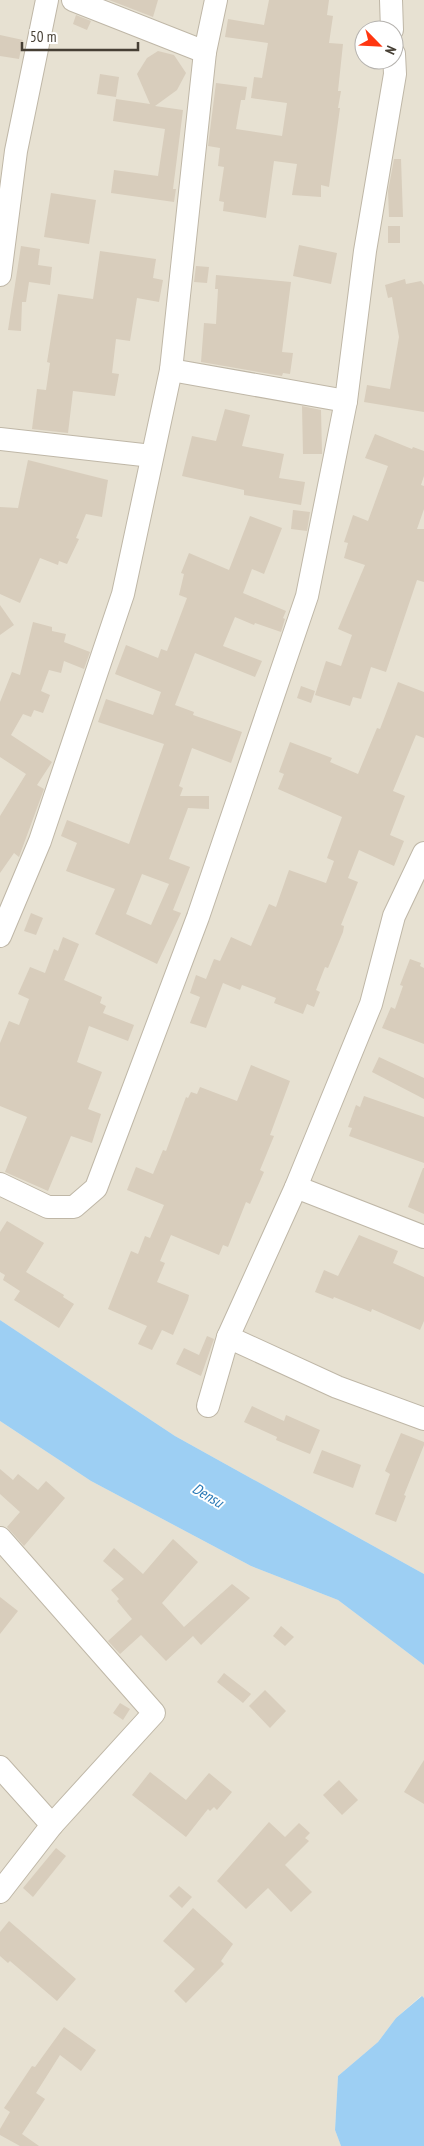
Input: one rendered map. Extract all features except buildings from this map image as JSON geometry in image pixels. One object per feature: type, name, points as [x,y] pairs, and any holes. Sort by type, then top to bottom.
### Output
[{"type":"street","points":[[0,276],[8,149],[46,0]]},
{"type":"street","points":[[73,0],[205,52]]},
{"type":"street","points":[[0,936],[40,841],[122,594],[171,370],[205,52],[216,0]]},
{"type":"street","points":[[390,0],[391,20]]},
{"type":"street","points":[[0,1184],[48,1207],[74,1207],[96,1188],[198,917],[307,596],[346,401],[365,251],[395,70]]},
{"type":"street","points":[[171,370],[346,401]]},
{"type":"street","points":[[0,439],[152,456]]},
{"type":"street","points":[[208,1406],[228,1337],[296,1187],[371,1004],[394,916],[424,853]]},
{"type":"street","points":[[296,1187],[424,1237]]},
{"type":"street","points":[[228,1337],[338,1387],[424,1419]]},
{"type":"street","points":[[0,1538],[154,1712],[52,1825],[0,1892]]},
{"type":"street","points":[[0,1767],[52,1825]]},
{"type":"shaded area","points":[[0,0],[424,0],[424,1574],[175,1436],[0,1320]]},
{"type":"shaded area","points":[[0,1421],[91,1481],[251,1566],[338,1600],[424,1665],[424,1998],[421,1996],[396,2018],[378,2042],[338,2076],[335,2130],[341,2146],[0,2146]]},
{"type":"water","name":"Densu","points":[[0,1320],[175,1436],[424,1574],[424,1665],[338,1600],[251,1566],[91,1481],[0,1421]]},
{"type":"water","points":[[422,1996],[424,1998],[424,2146],[341,2146],[335,2130],[338,2076],[378,2042],[396,2018]]}]
